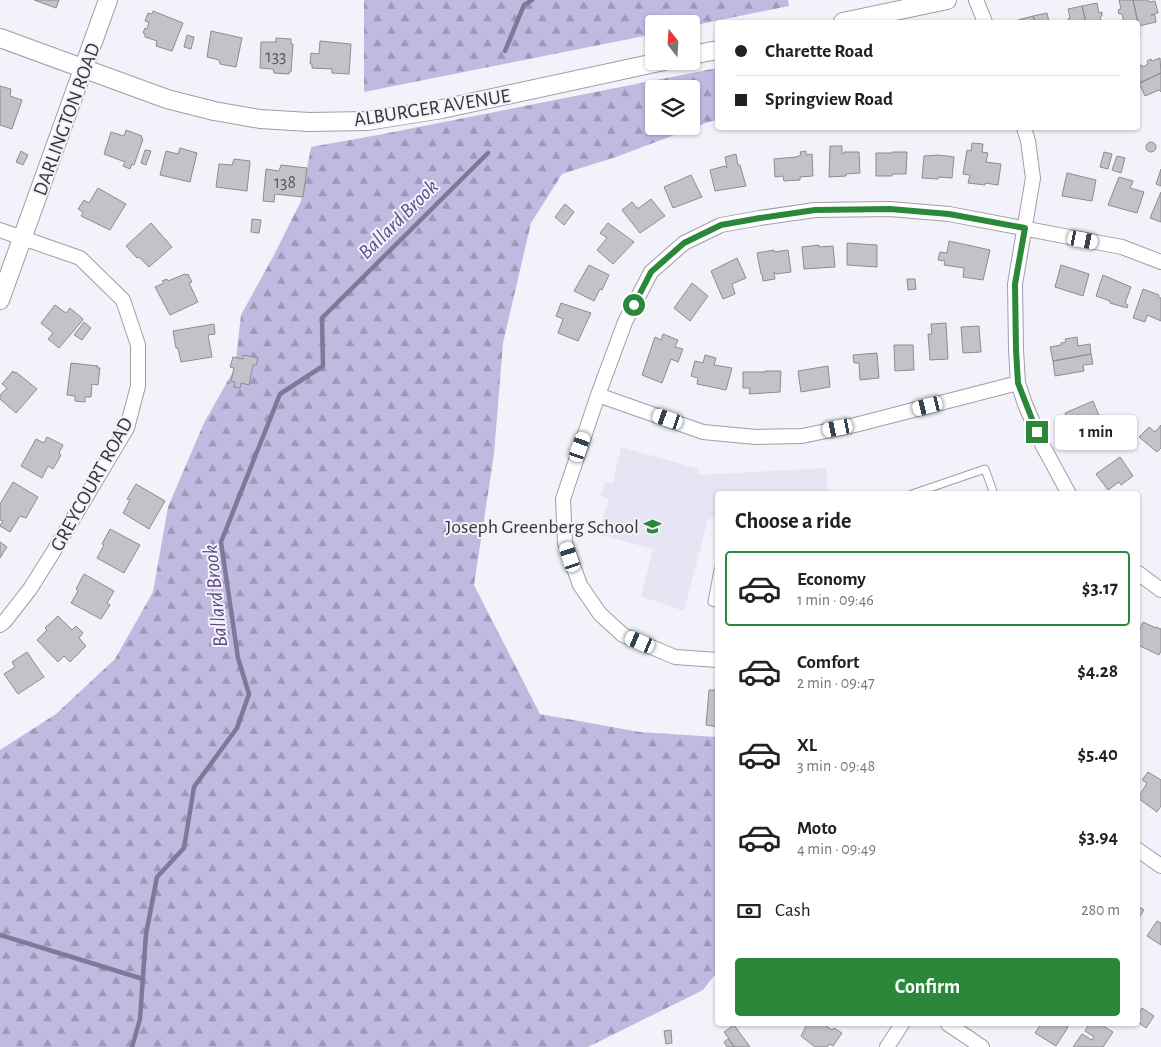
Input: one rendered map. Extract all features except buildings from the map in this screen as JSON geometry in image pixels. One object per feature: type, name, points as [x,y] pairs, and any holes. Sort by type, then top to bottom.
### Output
[{"type":"street","name":"DARLINGTON ROAD","points":[[0,300],[108,0]]},
{"type":"street","points":[[852,20],[947,0]]},
{"type":"street","points":[[976,0],[984,20]]},
{"type":"street","name":"ALBURGER AVENUE","points":[[0,38],[167,99],[214,111],[260,119],[309,122],[367,121],[442,109],[645,65]]},
{"type":"street","points":[[700,53],[715,51]]},
{"type":"street","points":[[1025,130],[1033,178],[1015,284],[1018,383],[1043,446],[1067,491]]},
{"type":"street","points":[[715,660],[675,657],[623,634],[600,614],[580,586],[566,543],[563,499],[625,322],[651,272],[684,243],[721,225],[815,210],[890,209],[949,214],[1122,247],[1161,262]]},
{"type":"street","name":"GREYCOURT ROAD","points":[[0,230],[80,258],[123,300],[138,345],[138,386],[127,428],[30,589],[0,625]]},
{"type":"street","points":[[598,395],[703,432],[765,437],[802,436],[855,425],[1018,383]]},
{"type":"street","points":[[1140,574],[1161,590]]},
{"type":"street","points":[[1140,851],[1161,866]]},
{"type":"street","points":[[887,1047],[901,1026]]},
{"type":"street","points":[[951,1026],[982,1047]]},
{"type":"lane","points":[[921,491],[985,469],[993,491]]},
{"type":"lane","points":[[715,586],[712,602],[715,603]]},
{"type":"shaded area","name":"Joseph Greenberg School","points":[[621,447],[699,469],[699,475],[826,468],[828,491],[715,491],[715,518],[708,519],[684,611],[641,596],[653,549],[598,534],[609,499],[601,496],[605,482],[613,483]]},
{"type":"green space","points":[[364,0],[788,0],[789,6],[700,24],[700,15],[645,15],[645,36],[364,92]]},
{"type":"green space","points":[[715,68],[715,121],[700,125],[700,80],[656,80]]},
{"type":"green space","points":[[645,82],[645,135],[674,135],[616,157],[562,174],[531,223],[503,343],[494,454],[474,585],[540,714],[640,732],[715,737],[715,975],[703,990],[588,1047],[0,1047],[0,750],[56,714],[115,659],[153,592],[168,507],[204,423],[235,368],[241,315],[301,201],[311,147]]},
{"type":"waterway","name":"Ballard Brook","points":[[505,51],[524,5],[532,0]]},
{"type":"waterway","name":"Ballard Brook","points":[[132,1047],[140,1019],[146,934],[157,877],[184,848],[194,787],[237,728],[249,694],[238,658],[221,542],[280,394],[323,366],[322,318],[488,153]]},
{"type":"waterway","points":[[0,935],[143,979]]},
{"type":"place","name":"Joseph Greenberg School","points":[[653,526]]},
{"type":"route","points":[[634,305],[651,272],[684,243],[721,225],[815,210],[890,209],[949,214],[1025,228],[1015,284],[1016,350],[1018,383],[1037,432]]}]
